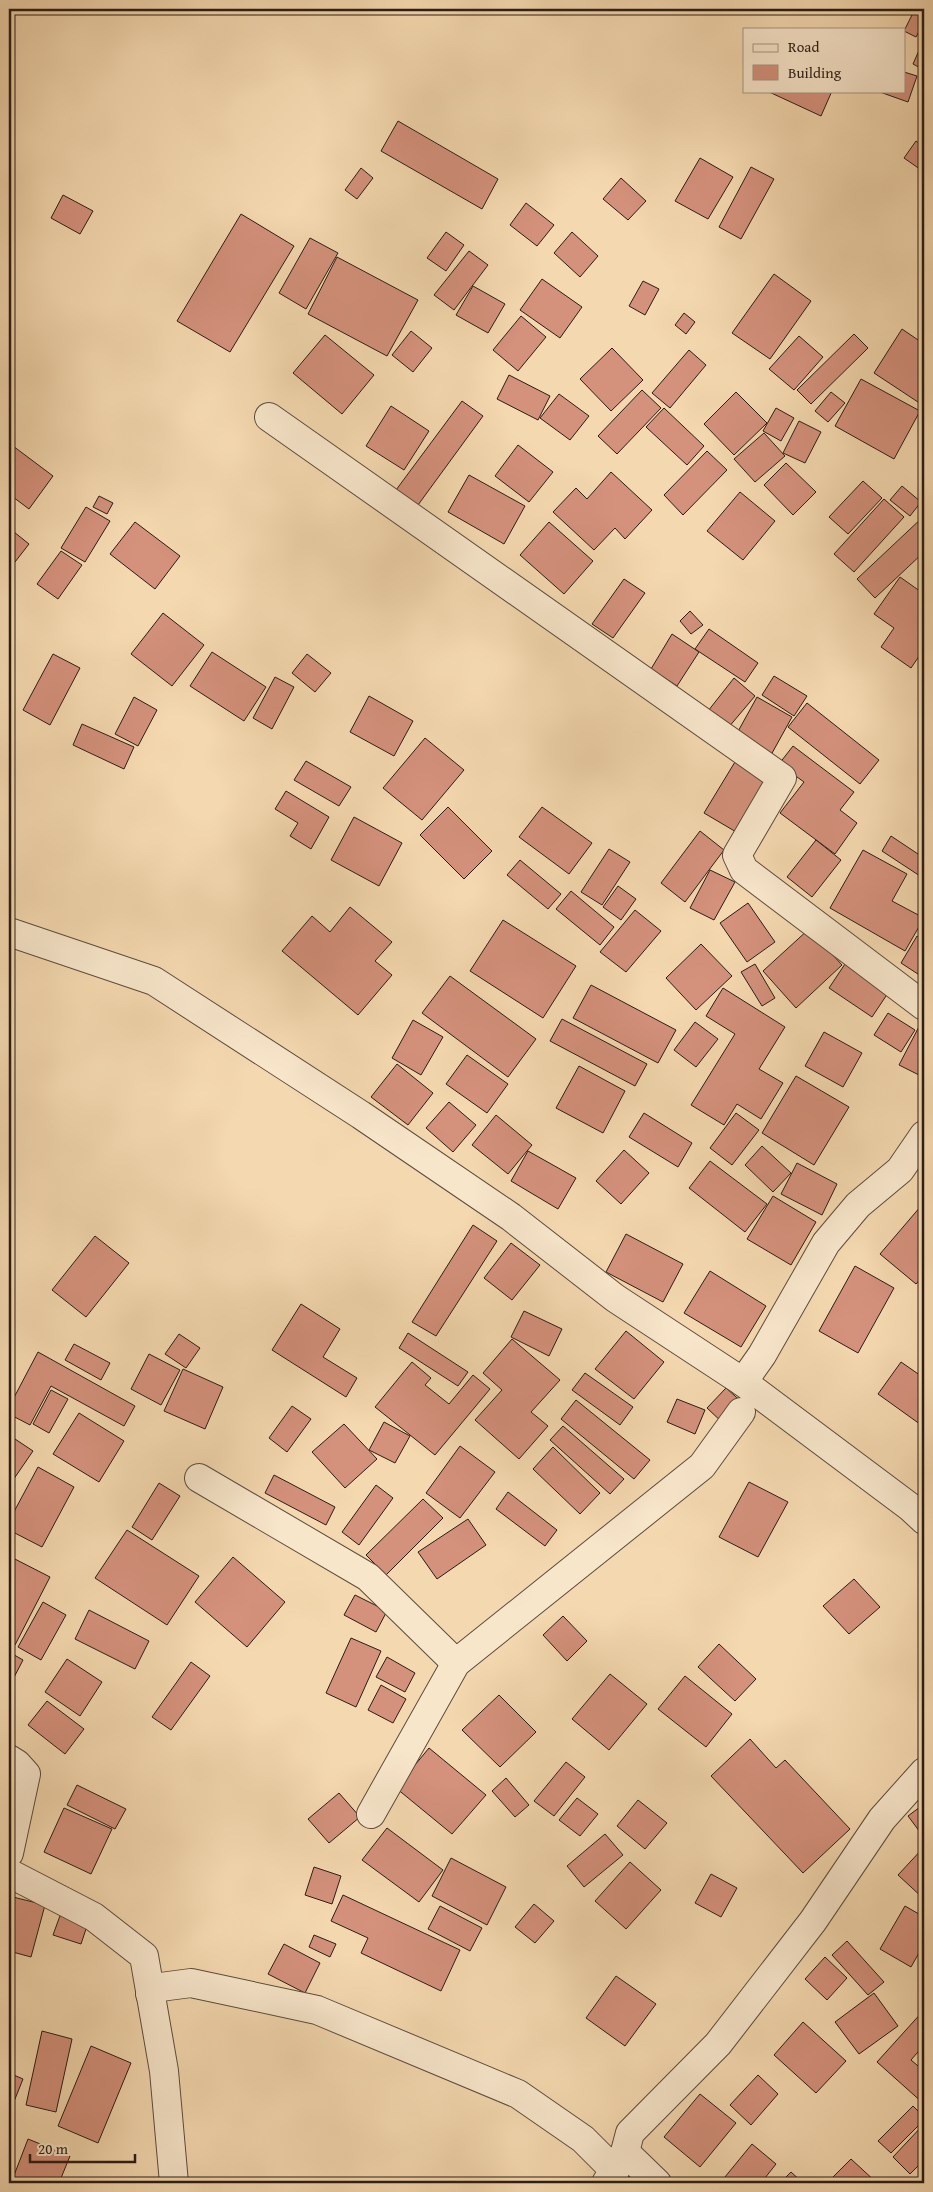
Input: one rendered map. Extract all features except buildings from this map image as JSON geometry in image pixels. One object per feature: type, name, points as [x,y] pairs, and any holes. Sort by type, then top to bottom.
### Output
[{"type":"street","points":[[269,417],[782,778],[737,855],[744,870],[924,1006]]},
{"type":"street","points":[[9,932],[154,981],[361,1115],[511,1217],[615,1298],[743,1382],[910,1507],[924,1520]]},
{"type":"street","points":[[743,1382],[762,1355],[826,1243],[858,1205],[900,1170],[924,1135]]},
{"type":"street","points":[[371,1814],[456,1663],[702,1466],[741,1412]]},
{"type":"street","points":[[199,1478],[368,1576],[456,1663]]},
{"type":"street","points":[[9,1759],[17,1764],[26,1774],[9,1853]]},
{"type":"street","points":[[616,2169],[630,2134],[718,2044],[813,1921],[882,1819],[924,1772]]},
{"type":"street","points":[[9,1873],[94,1916],[144,1956],[164,2072],[174,2183]]},
{"type":"street","points":[[152,1996],[153,1988],[191,1983],[317,2010],[518,2094],[583,2139],[616,2169],[657,2183]]}]
